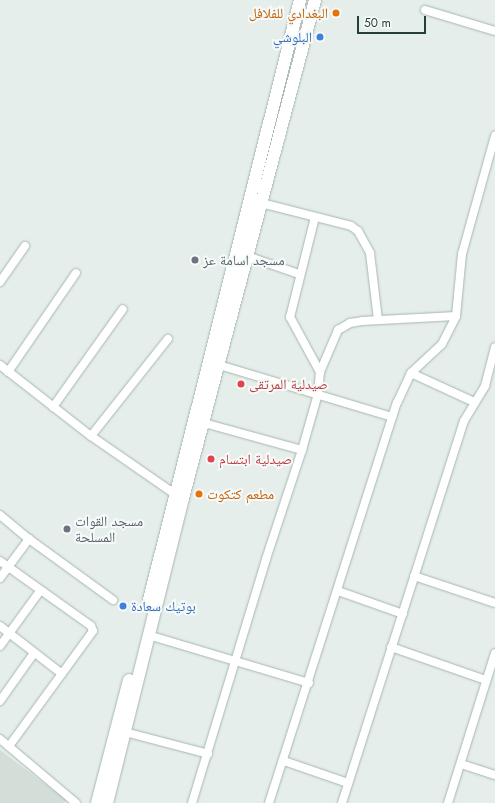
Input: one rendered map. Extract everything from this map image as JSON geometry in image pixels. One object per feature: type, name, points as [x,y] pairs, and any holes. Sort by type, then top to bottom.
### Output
[{"type":"main road","points":[[107,803],[148,635],[179,497],[204,423],[247,256],[247,233],[262,203],[300,0]]},
{"type":"main road","points":[[97,803],[179,497],[284,89],[315,0]]},
{"type":"street","points":[[425,10],[495,31]]},
{"type":"street","points":[[269,803],[284,761],[392,417],[411,373],[442,344],[456,316],[462,254],[495,136]]},
{"type":"street","points":[[262,203],[351,226],[363,239],[370,253],[378,320]]},
{"type":"street","points":[[315,217],[299,274],[290,317],[320,372]]},
{"type":"street","points":[[0,282],[25,246]]},
{"type":"street","points":[[247,256],[299,274]]},
{"type":"street","points":[[8,372],[76,273]]},
{"type":"street","points":[[53,407],[123,309]]},
{"type":"street","points":[[192,803],[302,450],[318,394],[320,372],[338,330],[350,323],[456,316]]},
{"type":"street","points":[[91,436],[168,339]]},
{"type":"street","points":[[342,803],[464,421],[474,402],[491,383],[495,347]]},
{"type":"street","points":[[0,365],[91,436],[179,497]]},
{"type":"street","points":[[219,365],[392,417]]},
{"type":"street","points":[[411,373],[474,402]]},
{"type":"street","points":[[204,423],[302,450]]},
{"type":"street","points":[[0,515],[29,539],[113,600]]},
{"type":"street","points":[[0,578],[29,539]]},
{"type":"street","points":[[0,561],[93,628],[62,674],[9,746]]},
{"type":"street","points":[[414,576],[495,603]]},
{"type":"street","points":[[0,646],[40,591]]},
{"type":"street","points":[[338,591],[402,614]]},
{"type":"street","points":[[0,626],[62,674]]},
{"type":"street","points":[[148,635],[236,660],[308,683]]},
{"type":"street","points":[[391,647],[486,680]]},
{"type":"street","points":[[0,701],[34,653]]},
{"type":"street","points":[[448,803],[495,653]]},
{"type":"street","points":[[125,732],[208,754]]},
{"type":"street","points":[[0,739],[76,803]]},
{"type":"street","points":[[284,761],[348,783]]},
{"type":"street","points":[[461,764],[495,775]]},
{"type":"shaded area","points":[[0,750],[66,800],[64,803],[0,803]]},
{"type":"place","name":"البغدادي للفلافل","points":[[336,13]]},
{"type":"place","name":"البلوشي","points":[[320,37]]},
{"type":"place","name":"مسجد اسامة عز","points":[[195,260]]},
{"type":"place","name":"صيدلية المرتقى","points":[[241,384]]},
{"type":"place","name":"صيدلية ابتسام","points":[[211,459]]},
{"type":"place","name":"مطعم كتكوت","points":[[199,494]]},
{"type":"place","name":"مسجد القوات المسلحة","points":[[67,529]]},
{"type":"place","name":"بوتيك سعادة","points":[[123,606]]}]
